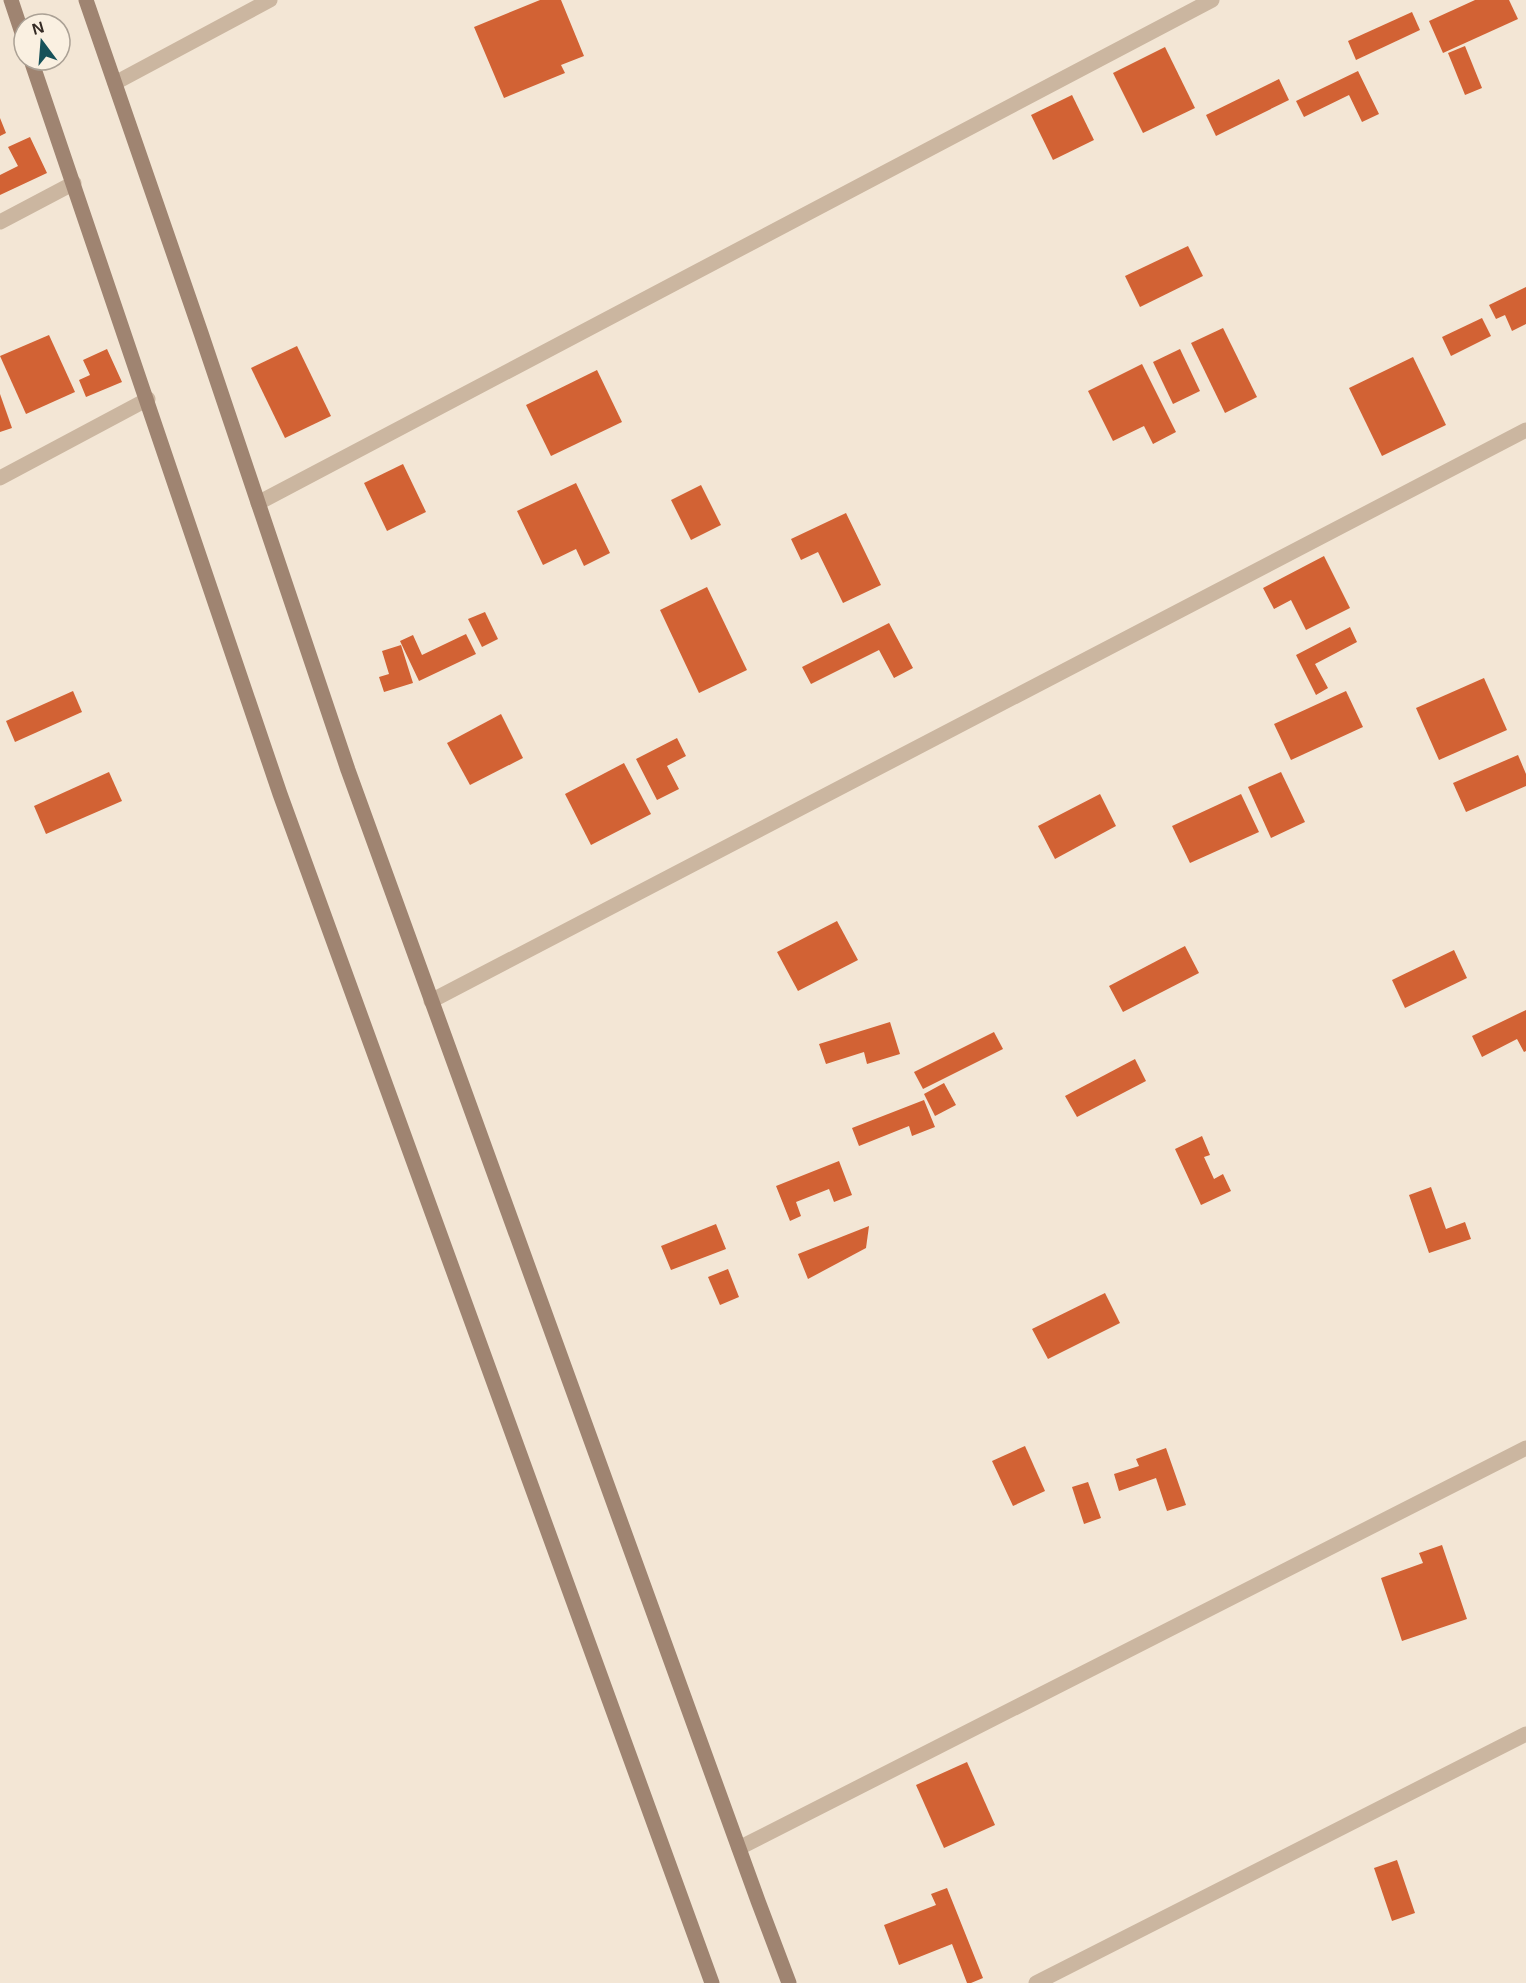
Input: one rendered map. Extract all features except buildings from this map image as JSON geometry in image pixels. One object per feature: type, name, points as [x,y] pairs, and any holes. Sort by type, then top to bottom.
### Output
[{"type":"main road","points":[[86,0],[348,770],[789,1983]]},
{"type":"main road","points":[[35,72],[148,399],[280,794],[712,1983]]},
{"type":"street","points":[[115,83],[270,0]]},
{"type":"street","points":[[258,504],[1212,0]]},
{"type":"street","points":[[0,222],[74,183]]},
{"type":"street","points":[[0,478],[148,399]]},
{"type":"street","points":[[431,1001],[1526,430]]},
{"type":"street","points":[[739,1848],[1526,1448]]},
{"type":"street","points":[[1036,1983],[1526,1734]]}]
